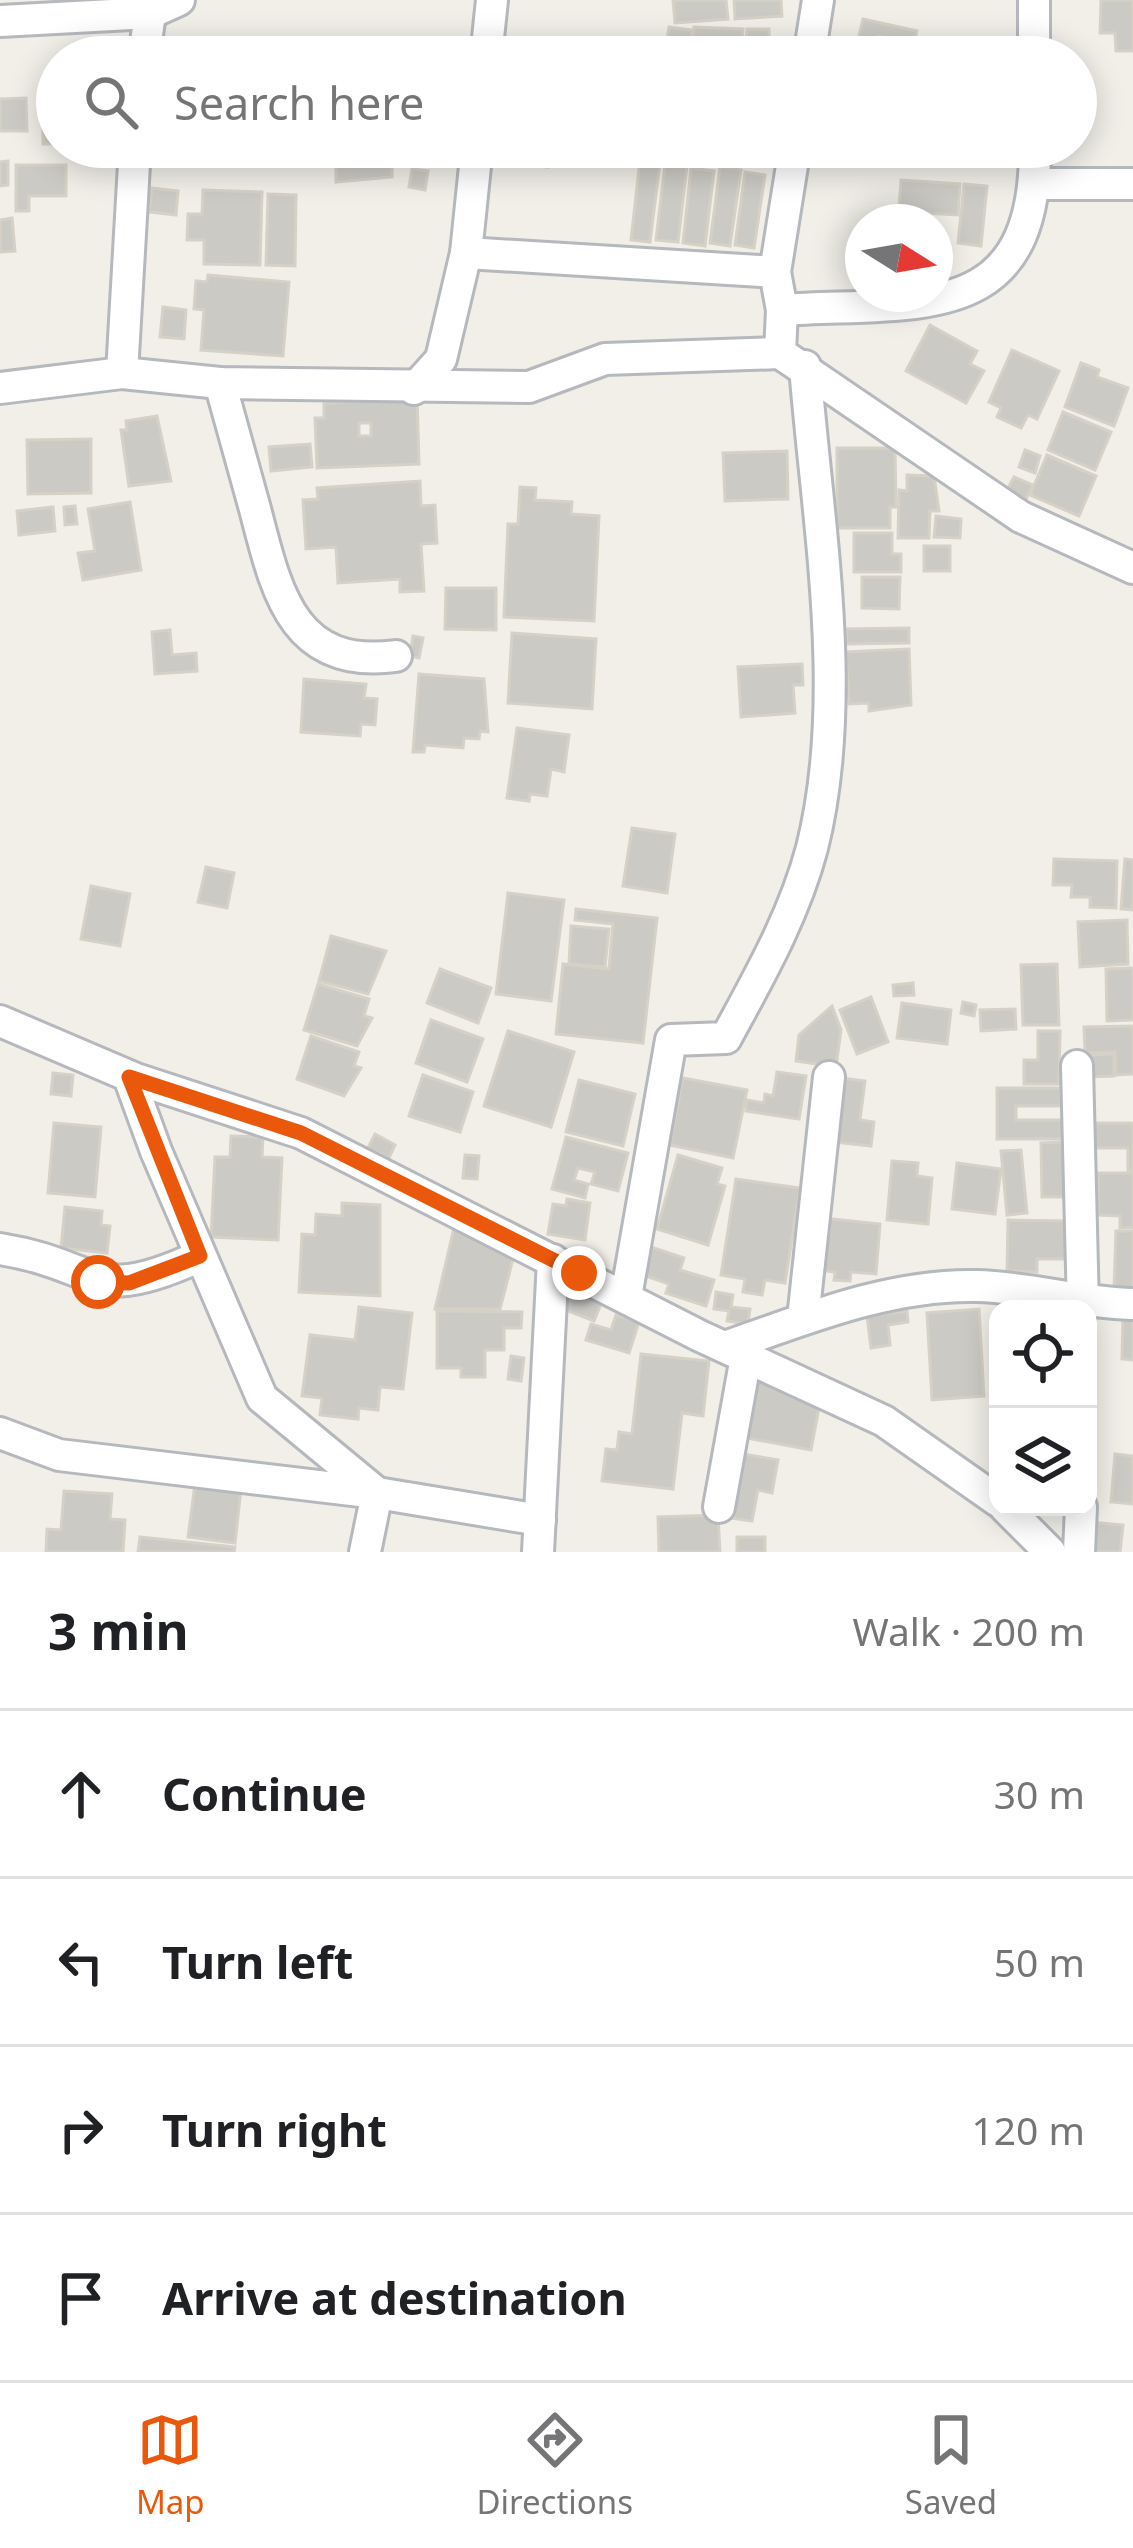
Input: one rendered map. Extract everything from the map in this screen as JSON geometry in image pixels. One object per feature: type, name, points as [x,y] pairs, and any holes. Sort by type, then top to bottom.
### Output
[{"type":"street","points":[[0,21],[150,13],[179,0]]},
{"type":"street","points":[[488,36],[492,0]]},
{"type":"street","points":[[812,36],[818,0]]},
{"type":"street","points":[[1034,0],[1034,36]]},
{"type":"street","points":[[147,36],[150,13]]},
{"type":"street","points":[[122,373],[134,168]]},
{"type":"street","points":[[414,389],[441,359],[466,254],[474,168]]},
{"type":"street","points":[[626,1298],[671,1040],[726,1038],[777,945],[812,847],[832,714],[793,360],[775,272],[792,168]]},
{"type":"street","points":[[782,310],[963,293],[997,272],[1020,244],[1032,213],[1035,168]]},
{"type":"street","points":[[1035,184],[1133,184]]},
{"type":"street","points":[[466,254],[775,272]]},
{"type":"street","points":[[0,388],[122,373],[220,383],[529,388],[605,358],[793,360],[1022,517],[1133,568]]},
{"type":"street","points":[[220,383],[283,604],[322,645],[358,658],[396,656]]},
{"type":"street","points":[[0,1022],[129,1077],[301,1133],[735,1352],[884,1421],[989,1495]]},
{"type":"street","points":[[1077,1066],[1083,1300]]},
{"type":"street","points":[[129,1077],[262,1399],[376,1493]]},
{"type":"street","points":[[803,1319],[829,1077]]},
{"type":"street","points":[[0,1250],[32,1254],[98,1282],[113,1283],[162,1274],[200,1256]]},
{"type":"street","points":[[538,1552],[553,1260]]},
{"type":"street","points":[[735,1352],[848,1303],[976,1286],[1051,1300]]},
{"type":"street","points":[[1097,1305],[1133,1304]]},
{"type":"street","points":[[719,1508],[735,1352]]},
{"type":"street","points":[[0,1433],[59,1455],[376,1493],[540,1520]]},
{"type":"street","points":[[365,1552],[376,1493]]},
{"type":"street","points":[[1013,1516],[1050,1552]]},
{"type":"street","points":[[1079,1552],[1081,1516]]},
{"type":"building","points":[[673,0],[726,0],[728,19],[675,23]]},
{"type":"building","points":[[734,0],[781,0],[782,16],[735,19]]},
{"type":"building","points":[[1101,0],[1133,0],[1133,51],[1116,51],[1115,33],[1100,33]]},
{"type":"building","points":[[863,19],[917,31],[916,36],[859,36]]},
{"type":"building","points":[[669,27],[692,30],[691,36],[668,36]]},
{"type":"building","points":[[694,27],[743,29],[742,36],[693,36]]},
{"type":"building","points":[[747,29],[769,29],[769,36],[746,36]]},
{"type":"building","points":[[26,98],[27,131],[0,131],[0,99]]},
{"type":"building","points":[[8,161],[8,185],[0,186],[0,162]]},
{"type":"building","points":[[16,165],[66,168],[66,196],[29,196],[29,211],[16,211]]},
{"type":"building","points":[[336,168],[392,168],[392,177],[336,182]]},
{"type":"building","points":[[639,168],[659,168],[650,242],[631,240]]},
{"type":"building","points":[[665,168],[687,168],[678,242],[656,240]]},
{"type":"building","points":[[691,168],[714,171],[705,246],[683,243]]},
{"type":"building","points":[[720,168],[741,170],[730,246],[710,243]]},
{"type":"building","points":[[412,169],[428,171],[425,190],[409,187]]},
{"type":"building","points":[[745,172],[765,175],[754,248],[735,245]]},
{"type":"building","points":[[901,180],[960,184],[958,215],[953,215],[953,204],[899,204]]},
{"type":"building","points":[[964,184],[987,186],[981,246],[958,243]]},
{"type":"building","points":[[152,188],[178,191],[176,215],[149,212]]},
{"type":"building","points":[[203,190],[262,192],[260,265],[204,264],[204,240],[187,240],[188,214],[202,214]]},
{"type":"building","points":[[268,194],[296,195],[295,266],[266,265]]},
{"type":"building","points":[[12,218],[15,251],[0,252],[0,220]]},
{"type":"building","points":[[208,275],[289,282],[283,356],[201,350],[204,310],[194,309],[196,281],[207,282]]},
{"type":"building","points":[[163,307],[186,310],[184,339],[160,337]]},
{"type":"building","points":[[930,325],[977,351],[970,364],[984,371],[966,403],[906,371]]},
{"type":"building","points":[[1012,350],[1059,371],[1037,419],[1028,415],[1021,428],[997,417],[1001,408],[989,402]]},
{"type":"building","points":[[1081,363],[1099,370],[1097,377],[1128,388],[1114,426],[1065,407]]},
{"type":"building","points":[[417,396],[419,464],[317,468],[315,418],[324,418],[324,404]],"holes":[[[359,423],[371,423],[371,436],[359,436]]]},
{"type":"building","points":[[1063,412],[1111,432],[1095,470],[1048,450]]},
{"type":"building","points":[[157,416],[171,481],[129,486],[121,430],[127,430],[126,421]]},
{"type":"building","points":[[91,439],[91,493],[28,494],[27,440]]},
{"type":"building","points":[[310,444],[312,467],[271,471],[269,447]]},
{"type":"building","points":[[837,448],[895,448],[896,507],[890,507],[890,528],[837,528]]},
{"type":"building","points":[[1025,450],[1040,456],[1035,473],[1019,467]]},
{"type":"building","points":[[787,451],[788,499],[725,501],[723,453]]},
{"type":"building","points":[[1047,455],[1096,476],[1079,516],[1030,495]]},
{"type":"building","points":[[907,475],[934,476],[939,511],[930,511],[929,538],[898,538],[899,490],[907,491]]},
{"type":"building","points":[[1014,477],[1033,485],[1026,499],[1007,490]]},
{"type":"building","points":[[420,481],[421,506],[435,505],[437,543],[421,544],[424,591],[400,592],[400,579],[338,583],[336,547],[306,549],[303,500],[318,499],[317,488]]},
{"type":"building","points":[[520,487],[536,488],[535,500],[572,502],[571,514],[599,516],[594,621],[504,617],[508,524],[518,524]]},
{"type":"building","points":[[130,502],[141,570],[83,580],[78,553],[95,551],[88,509]]},
{"type":"building","points":[[75,506],[77,524],[65,525],[64,507]]},
{"type":"building","points":[[53,507],[55,531],[19,535],[17,511]]},
{"type":"building","points":[[936,516],[961,519],[960,538],[934,537]]},
{"type":"building","points":[[854,533],[892,533],[892,554],[901,554],[901,572],[854,572]]},
{"type":"building","points":[[924,546],[950,546],[950,571],[924,571]]},
{"type":"building","points":[[862,577],[900,577],[899,609],[862,608]]},
{"type":"building","points":[[446,588],[496,588],[496,630],[445,629]]},
{"type":"building","points":[[909,628],[909,643],[846,644],[846,629]]},
{"type":"building","points":[[170,630],[172,655],[196,653],[197,671],[155,674],[152,632]]},
{"type":"building","points":[[512,633],[596,639],[592,709],[508,703]]},
{"type":"building","points":[[413,636],[423,638],[419,658],[410,656]]},
{"type":"building","points":[[909,649],[911,705],[869,711],[869,703],[849,704],[846,652]]},
{"type":"building","points":[[802,664],[803,685],[793,685],[795,713],[741,717],[738,667]]},
{"type":"building","points":[[419,674],[484,679],[488,732],[480,731],[479,739],[464,738],[463,748],[425,745],[424,752],[413,752]]},
{"type":"building","points":[[304,679],[366,684],[364,698],[377,699],[375,725],[361,724],[360,736],[301,732]]},
{"type":"building","points":[[517,728],[569,735],[564,772],[551,769],[547,796],[530,794],[529,801],[507,798]]},
{"type":"building","points":[[632,828],[675,834],[667,893],[623,886]]},
{"type":"building","points":[[1054,859],[1117,861],[1116,908],[1090,907],[1090,897],[1071,897],[1072,885],[1053,885]]},
{"type":"building","points":[[1125,859],[1133,860],[1133,910],[1121,909]]},
{"type":"building","points":[[206,867],[234,873],[227,908],[198,902]]},
{"type":"building","points":[[91,886],[130,894],[120,946],[81,939]]},
{"type":"building","points":[[508,893],[564,900],[551,1001],[496,994]]},
{"type":"building","points":[[576,909],[657,918],[643,1043],[556,1034],[563,964],[609,969],[613,924],[575,920]]},
{"type":"building","points":[[1127,920],[1128,964],[1080,967],[1078,922]]},
{"type":"building","points":[[571,926],[609,929],[605,967],[569,964]]},
{"type":"building","points":[[331,936],[386,951],[368,994],[319,981]]},
{"type":"building","points":[[1057,964],[1059,1025],[1023,1025],[1021,965]]},
{"type":"building","points":[[1133,968],[1133,1020],[1107,1021],[1106,969]]},
{"type":"building","points":[[440,969],[491,988],[478,1023],[427,1003]]},
{"type":"building","points":[[913,983],[914,995],[894,996],[893,985]]},
{"type":"building","points":[[318,984],[369,999],[364,1016],[372,1018],[357,1046],[304,1030]]},
{"type":"building","points":[[871,997],[888,1042],[857,1054],[840,1010]]},
{"type":"building","points":[[963,1002],[976,1005],[974,1016],[961,1013]]},
{"type":"building","points":[[902,1003],[951,1010],[947,1044],[897,1038]]},
{"type":"building","points":[[832,1006],[841,1030],[836,1067],[796,1061],[799,1035]]},
{"type":"building","points":[[1015,1009],[1016,1029],[981,1031],[980,1010]]},
{"type":"building","points":[[431,1020],[483,1039],[467,1082],[416,1063]]},
{"type":"building","points":[[1133,1026],[1133,1074],[1116,1075],[1115,1052],[1085,1053],[1084,1027]]},
{"type":"building","points":[[508,1031],[574,1052],[551,1127],[484,1106]]},
{"type":"building","points":[[1038,1031],[1060,1031],[1059,1084],[1024,1084],[1024,1060],[1038,1060]]},
{"type":"building","points":[[311,1036],[359,1052],[354,1066],[361,1068],[344,1096],[297,1079]]},
{"type":"building","points":[[1114,1054],[1114,1076],[1088,1077],[1087,1055]]},
{"type":"building","points":[[777,1072],[806,1076],[799,1119],[746,1111],[747,1100],[764,1103],[765,1094],[773,1096]]},
{"type":"building","points":[[53,1073],[73,1075],[71,1096],[51,1094]]},
{"type":"building","points":[[423,1075],[473,1092],[460,1132],[409,1116]]},
{"type":"building","points":[[683,1078],[747,1090],[733,1158],[670,1145]]},
{"type":"building","points":[[842,1078],[865,1081],[860,1120],[874,1122],[871,1146],[834,1142]]},
{"type":"building","points":[[579,1080],[635,1094],[623,1146],[566,1132]]},
{"type":"building","points":[[997,1088],[1061,1088],[1061,1106],[1016,1106],[1016,1120],[1064,1120],[1064,1139],[997,1139]]},
{"type":"building","points":[[54,1123],[101,1127],[95,1197],[48,1193]]},
{"type":"building","points":[[1093,1123],[1133,1123],[1133,1171],[1128,1171],[1128,1148],[1093,1148]]},
{"type":"building","points":[[375,1134],[395,1145],[389,1158],[368,1148]]},
{"type":"building","points":[[231,1136],[263,1137],[262,1157],[282,1158],[278,1240],[211,1237],[215,1157],[230,1157]]},
{"type":"building","points":[[566,1137],[628,1153],[618,1191],[591,1184],[595,1172],[578,1168],[574,1180],[588,1184],[585,1198],[552,1189]]},
{"type":"building","points":[[1065,1142],[1066,1197],[1042,1197],[1041,1143]]},
{"type":"building","points":[[1021,1150],[1027,1213],[1007,1215],[1001,1151]]},
{"type":"building","points":[[465,1155],[479,1156],[477,1179],[463,1178]]},
{"type":"building","points":[[678,1155],[722,1168],[717,1184],[725,1186],[708,1245],[657,1229]]},
{"type":"building","points":[[892,1161],[918,1163],[917,1176],[932,1178],[928,1224],[887,1220]]},
{"type":"building","points":[[957,1163],[1001,1169],[995,1214],[952,1209]]},
{"type":"building","points":[[1098,1173],[1133,1173],[1133,1228],[1120,1228],[1120,1216],[1098,1215]]},
{"type":"building","points":[[736,1179],[800,1188],[785,1283],[765,1280],[762,1295],[743,1292],[745,1279],[721,1275]]},
{"type":"building","points":[[567,1199],[590,1203],[585,1240],[548,1234],[553,1204],[566,1206]]},
{"type":"building","points":[[342,1203],[380,1205],[380,1296],[299,1292],[302,1234],[315,1235],[316,1214],[342,1216]]},
{"type":"building","points":[[65,1207],[102,1211],[101,1225],[110,1226],[107,1253],[61,1248]]},
{"type":"building","points":[[823,1218],[880,1224],[876,1274],[851,1272],[850,1281],[834,1280],[835,1272],[818,1270]]},
{"type":"building","points":[[1008,1220],[1066,1221],[1066,1259],[1037,1259],[1037,1272],[1007,1271]]},
{"type":"building","points":[[454,1228],[513,1259],[500,1309],[435,1309]]},
{"type":"building","points":[[1116,1231],[1133,1231],[1133,1289],[1114,1289]]},
{"type":"building","points":[[651,1247],[684,1258],[680,1270],[714,1280],[706,1306],[666,1293],[669,1284],[643,1275]]},
{"type":"building","points":[[566,1286],[602,1301],[594,1321],[558,1307]]},
{"type":"building","points":[[716,1292],[733,1295],[731,1307],[750,1309],[748,1324],[727,1321],[729,1311],[714,1309]]},
{"type":"building","points":[[359,1307],[412,1313],[403,1389],[380,1387],[378,1410],[359,1408],[358,1419],[320,1415],[322,1398],[302,1396],[310,1335],[355,1340]]},
{"type":"building","points":[[979,1309],[984,1396],[932,1400],[927,1313]]},
{"type":"building","points":[[437,1311],[522,1312],[521,1328],[504,1328],[504,1350],[485,1350],[485,1377],[461,1377],[461,1368],[437,1368]]},
{"type":"building","points":[[907,1311],[908,1322],[888,1325],[890,1345],[871,1348],[867,1316]]},
{"type":"building","points":[[616,1315],[639,1322],[629,1353],[586,1340],[591,1324],[611,1330]]},
{"type":"building","points":[[1123,1317],[1133,1318],[1133,1360],[1122,1359]]},
{"type":"building","points":[[641,1354],[709,1361],[703,1416],[682,1413],[673,1489],[602,1481],[606,1449],[617,1450],[619,1432],[632,1434]]},
{"type":"building","points":[[511,1356],[524,1358],[521,1381],[508,1379]]},
{"type":"building","points":[[757,1377],[821,1397],[811,1450],[747,1438]]},
{"type":"building","points":[[743,1454],[778,1460],[772,1493],[758,1490],[752,1521],[731,1518]]},
{"type":"building","points":[[1115,1454],[1133,1456],[1133,1504],[1111,1502]]},
{"type":"building","points":[[195,1484],[241,1489],[235,1543],[188,1537]]},
{"type":"building","points":[[64,1491],[112,1494],[110,1519],[125,1520],[123,1552],[46,1552],[47,1529],[61,1530]]},
{"type":"building","points":[[718,1515],[720,1552],[659,1552],[658,1517]]},
{"type":"building","points":[[1091,1522],[1123,1525],[1120,1552],[1088,1552]]},
{"type":"building","points":[[140,1537],[235,1547],[234,1552],[138,1552]]},
{"type":"building","points":[[737,1537],[765,1537],[765,1552],[737,1552]]},
{"type":"route","points":[[98,1282],[129,1283],[200,1256],[129,1077],[301,1133],[579,1273]]}]
